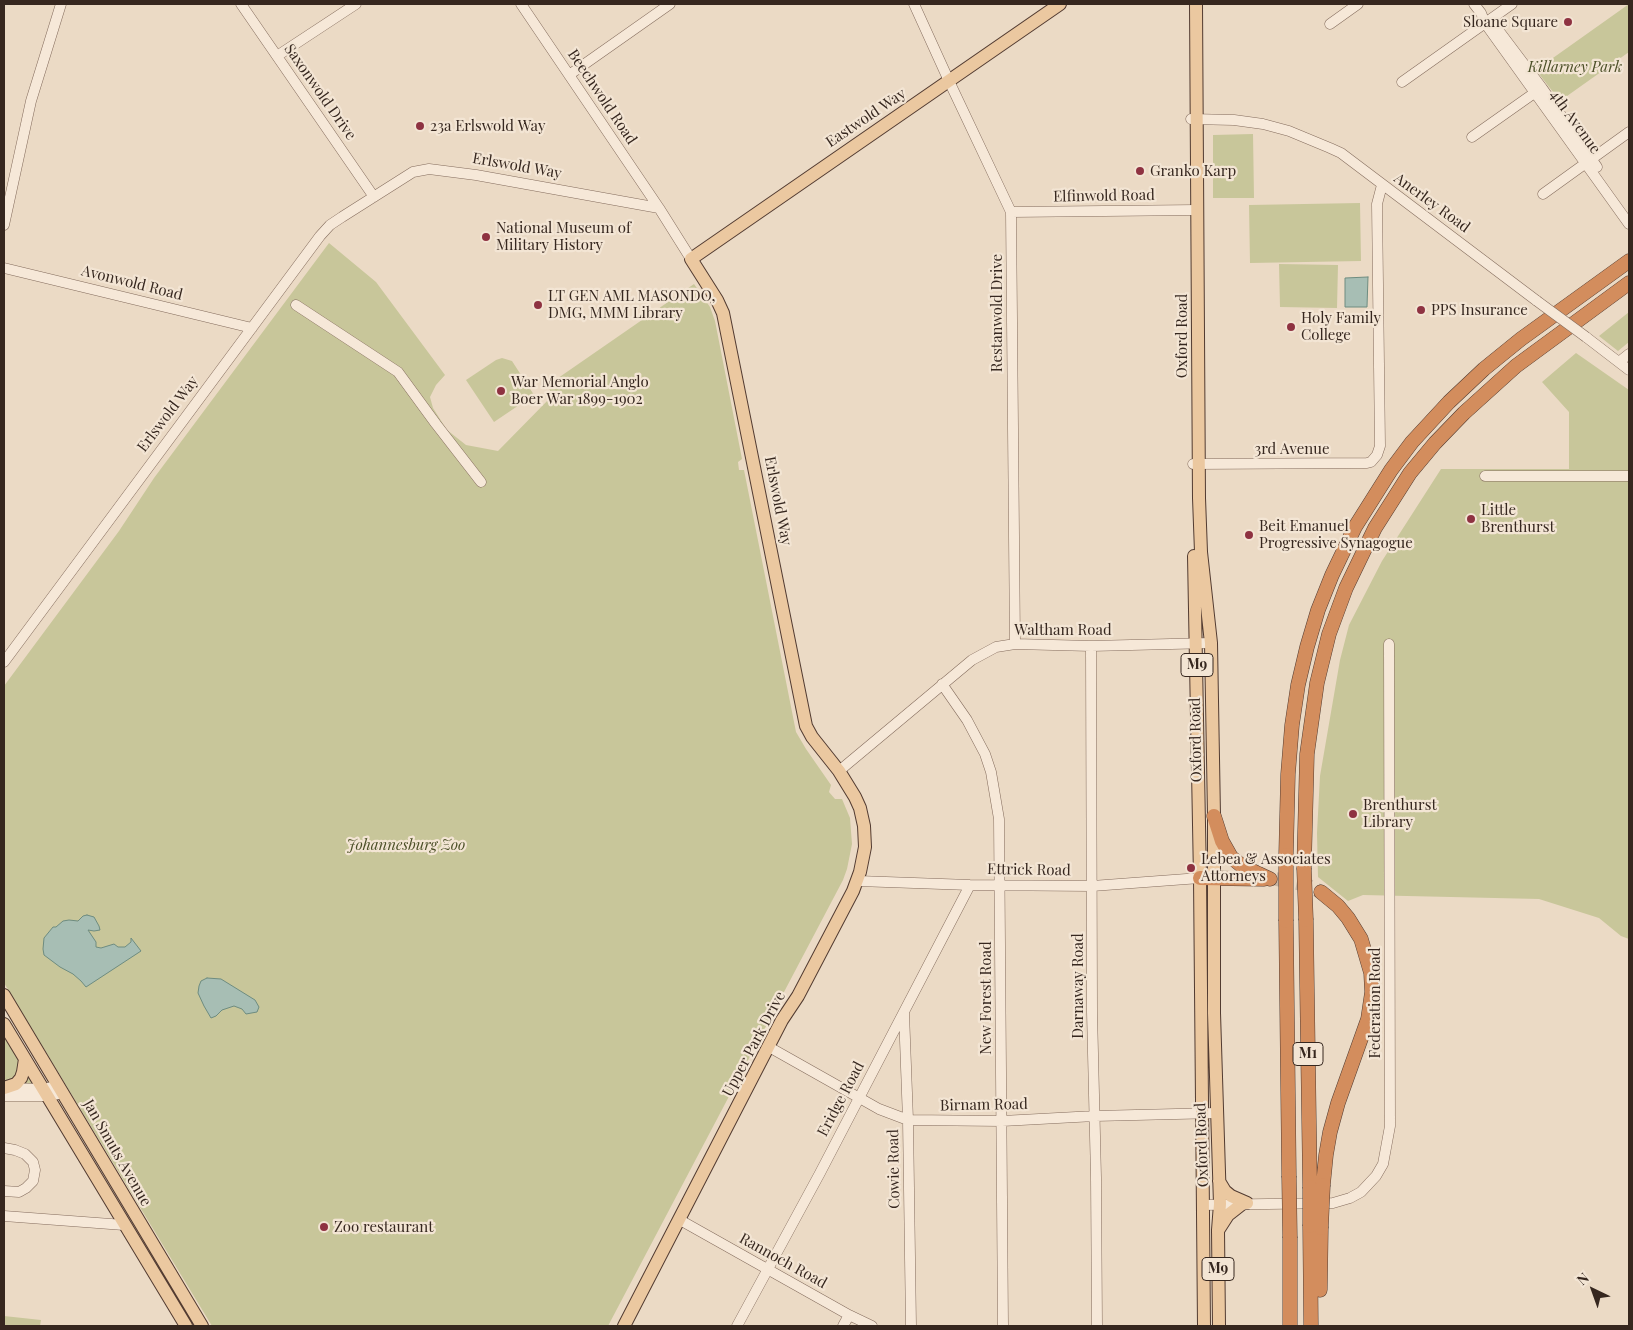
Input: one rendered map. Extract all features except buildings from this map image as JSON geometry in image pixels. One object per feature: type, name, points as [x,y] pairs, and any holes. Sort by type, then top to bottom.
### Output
[{"type":"highway","name":"M1","points":[[1290,1326],[1286,921],[1288,774],[1298,685],[1318,610],[1355,527],[1391,470],[1412,442],[1449,402],[1484,369],[1629,261]]},
{"type":"highway","name":"M1","points":[[1311,1326],[1316,1186],[1304,868],[1307,754],[1317,683],[1329,634],[1346,588],[1375,528],[1410,473],[1435,443],[1464,412],[1516,366],[1629,283]]},
{"type":"highway","points":[[1207,878],[1273,879],[1242,866],[1231,857],[1222,841],[1214,816]]},
{"type":"highway","points":[[1316,1186],[1326,1155],[1338,1102],[1368,1019],[1372,992],[1371,973],[1361,939],[1348,918],[1322,892]]},
{"type":"highway","points":[[1316,1227],[1319,1307],[1317,1326]]},
{"type":"main road","name":"Eastwold Way","points":[[691,259],[875,130],[949,82],[1060,4]]},
{"type":"main road","name":"Oxford Road","points":[[1189,4],[1194,119]]},
{"type":"main road","name":"Oxford Road","points":[[1196,4],[1194,119],[1196,644],[1214,1013],[1220,1204],[1218,1230],[1219,1326]]},
{"type":"main road","name":"Erlswold Way","points":[[691,259],[720,304],[723,313],[806,726],[812,737],[839,772]]},
{"type":"main road","name":"Oxford Road","points":[[1196,464],[1201,552],[1211,643],[1214,816],[1207,878],[1202,1114],[1204,1326]]},
{"type":"main road","name":"Upper Park Drive","points":[[624,1326],[782,1020],[798,996],[858,881],[865,847],[864,826],[855,797],[839,772]]},
{"type":"main road","name":"Jan Smuts Avenue","points":[[4,995],[141,1227],[202,1326]]},
{"type":"main road","name":"Jan Smuts Avenue","points":[[4,1024],[186,1326]]},
{"type":"main road","points":[[4,1088],[16,1084],[21,1078],[25,1059]]},
{"type":"main road","points":[[1218,1230],[1228,1215],[1244,1204],[1222,1188],[1219,1181]]},
{"type":"street","points":[[4,225],[31,101],[61,4]]},
{"type":"street","name":"Saxonwold Drive","points":[[241,4],[374,197]]},
{"type":"street","points":[[277,56],[356,4]]},
{"type":"street","name":"Beechwold Road","points":[[521,4],[659,208]]},
{"type":"street","points":[[569,75],[670,4]]},
{"type":"street","name":"Restanwold Drive","points":[[914,4],[1011,212],[1015,644]]},
{"type":"street","points":[[1330,24],[1358,4]]},
{"type":"street","name":"4th Avenue","points":[[1474,4],[1629,213]]},
{"type":"street","points":[[1402,82],[1485,18],[1512,4]]},
{"type":"street","points":[[1472,137],[1538,90]]},
{"type":"street","name":"Anerley Road","points":[[1194,119],[1253,122],[1289,131],[1341,154],[1629,370]]},
{"type":"street","points":[[1543,194],[1629,132]]},
{"type":"street","name":"4th Avenue","points":[[1589,161],[1629,224]]},
{"type":"street","name":"Erlswold Way","points":[[4,662],[325,230],[413,172],[429,169],[476,175],[659,208],[691,259]]},
{"type":"street","name":"3rd Avenue","points":[[1196,464],[1367,464],[1375,458],[1380,446],[1377,204],[1382,185]]},
{"type":"street","name":"Elfinwold Road","points":[[1011,212],[1194,210]]},
{"type":"street","name":"Avonwold Road","points":[[4,268],[252,328]]},
{"type":"street","points":[[296,305],[398,372],[481,482]]},
{"type":"street","points":[[1619,362],[1629,354]]},
{"type":"street","points":[[1485,476],[1629,476]]},
{"type":"street","name":"Waltham Road","points":[[839,772],[942,684],[980,654],[996,647],[1015,644],[1091,646],[1211,643]]},
{"type":"street","name":"Federation Road","points":[[1202,1205],[1333,1203],[1361,1192],[1371,1183],[1381,1168],[1390,1126],[1389,644]]},
{"type":"street","name":"Darnaway Road","points":[[1091,646],[1092,1012],[1097,1326]]},
{"type":"street","name":"New Forest Road","points":[[942,684],[967,720],[985,754],[991,772],[999,819],[1003,1326]]},
{"type":"street","name":"Ettrick Road","points":[[858,881],[970,885],[1092,886],[1207,878]]},
{"type":"street","name":"Eridge Road","points":[[737,1326],[970,885]]},
{"type":"street","name":"Cowie Road","points":[[904,1012],[908,1120],[911,1326]]},
{"type":"street","name":"Birnam Road","points":[[769,1047],[879,1109],[908,1120],[1002,1121],[1094,1116],[1217,1113]]},
{"type":"street","points":[[4,1088],[46,1093]]},
{"type":"street","points":[[4,1096],[46,1093],[60,1089]]},
{"type":"street","points":[[4,1148],[26,1154],[33,1162],[35,1170],[34,1181],[26,1188],[19,1192],[4,1192]]},
{"type":"street","points":[[4,1216],[124,1225]]},
{"type":"street","name":"Rannoch Road","points":[[680,1220],[872,1326]]},
{"type":"street","points":[[843,1326],[849,1315]]},
{"type":"green space","name":"Killarney Park","points":[[1629,4],[1629,52],[1560,101],[1536,70]]},
{"type":"green space","points":[[1253,134],[1254,198],[1213,198],[1213,135]]},
{"type":"green space","points":[[1360,203],[1361,261],[1250,263],[1249,205]]},
{"type":"green space","name":"Johannesburg Zoo","points":[[329,243],[376,282],[445,375],[436,385],[430,397],[433,408],[447,430],[466,445],[498,451],[552,396],[548,385],[694,284],[710,307],[715,321],[742,459],[738,462],[739,470],[744,470],[796,732],[831,785],[829,792],[835,799],[842,799],[850,818],[852,844],[843,880],[608,1326],[212,1326],[4,983],[4,686],[119,531],[154,478]]},
{"type":"green space","points":[[1279,264],[1338,265],[1337,308],[1280,307]]},
{"type":"green space","points":[[1629,312],[1629,342],[1618,351],[1599,336]]},
{"type":"green space","points":[[1576,353],[1629,390],[1629,939],[1621,936],[1599,918],[1539,899],[1363,895],[1348,901],[1318,877],[1317,833],[1320,776],[1340,660],[1349,625],[1382,561],[1441,469],[1569,469],[1569,412],[1542,382]]},
{"type":"green space","points":[[502,358],[512,361],[534,395],[494,422],[466,380]]},
{"type":"green space","points":[[4,1030],[38,1086],[4,1083]]},
{"type":"green space","points":[[4,1316],[41,1320],[40,1326],[4,1326]]},
{"type":"shaded area","points":[[1368,277],[1367,307],[1345,307],[1345,278]]},
{"type":"shaded area","points":[[87,915],[94,917],[99,926],[100,930],[88,930],[96,942],[96,947],[101,948],[114,944],[118,947],[125,947],[131,942],[131,938],[141,951],[86,987],[73,974],[44,955],[43,949],[44,938],[53,927],[56,927],[63,921],[78,921]]},
{"type":"shaded area","points":[[207,978],[221,979],[255,1000],[259,1007],[257,1012],[246,1014],[242,1009],[234,1006],[222,1010],[211,1018],[198,993],[201,981]]},
{"type":"tunnel","points":[[1276,879],[1307,885],[1321,892]]},
{"type":"place","name":"Sloane Square","points":[[1568,22]]},
{"type":"place","name":"23a Erlswold Way","points":[[420,126]]},
{"type":"place","name":"Granko Karp","points":[[1140,171]]},
{"type":"place","name":"National Museum of Military History","points":[[486,237]]},
{"type":"place","name":"LT GEN AML MASONDO, DMG, MMM Library","points":[[538,305]]},
{"type":"place","name":"PPS Insurance","points":[[1421,310]]},
{"type":"place","name":"Holy Family College","points":[[1291,327]]},
{"type":"place","name":"War Memorial Anglo Boer War 1899-1902","points":[[501,391]]},
{"type":"place","name":"Little Brenthurst","points":[[1471,519]]},
{"type":"place","name":"Beit Emanuel Progressive Synagogue","points":[[1249,535]]},
{"type":"place","name":"Brenthurst Library","points":[[1353,814]]},
{"type":"place","name":"Lebea & Associates Attorneys","points":[[1191,868]]},
{"type":"place","name":"Zoo restaurant","points":[[324,1227]]}]
